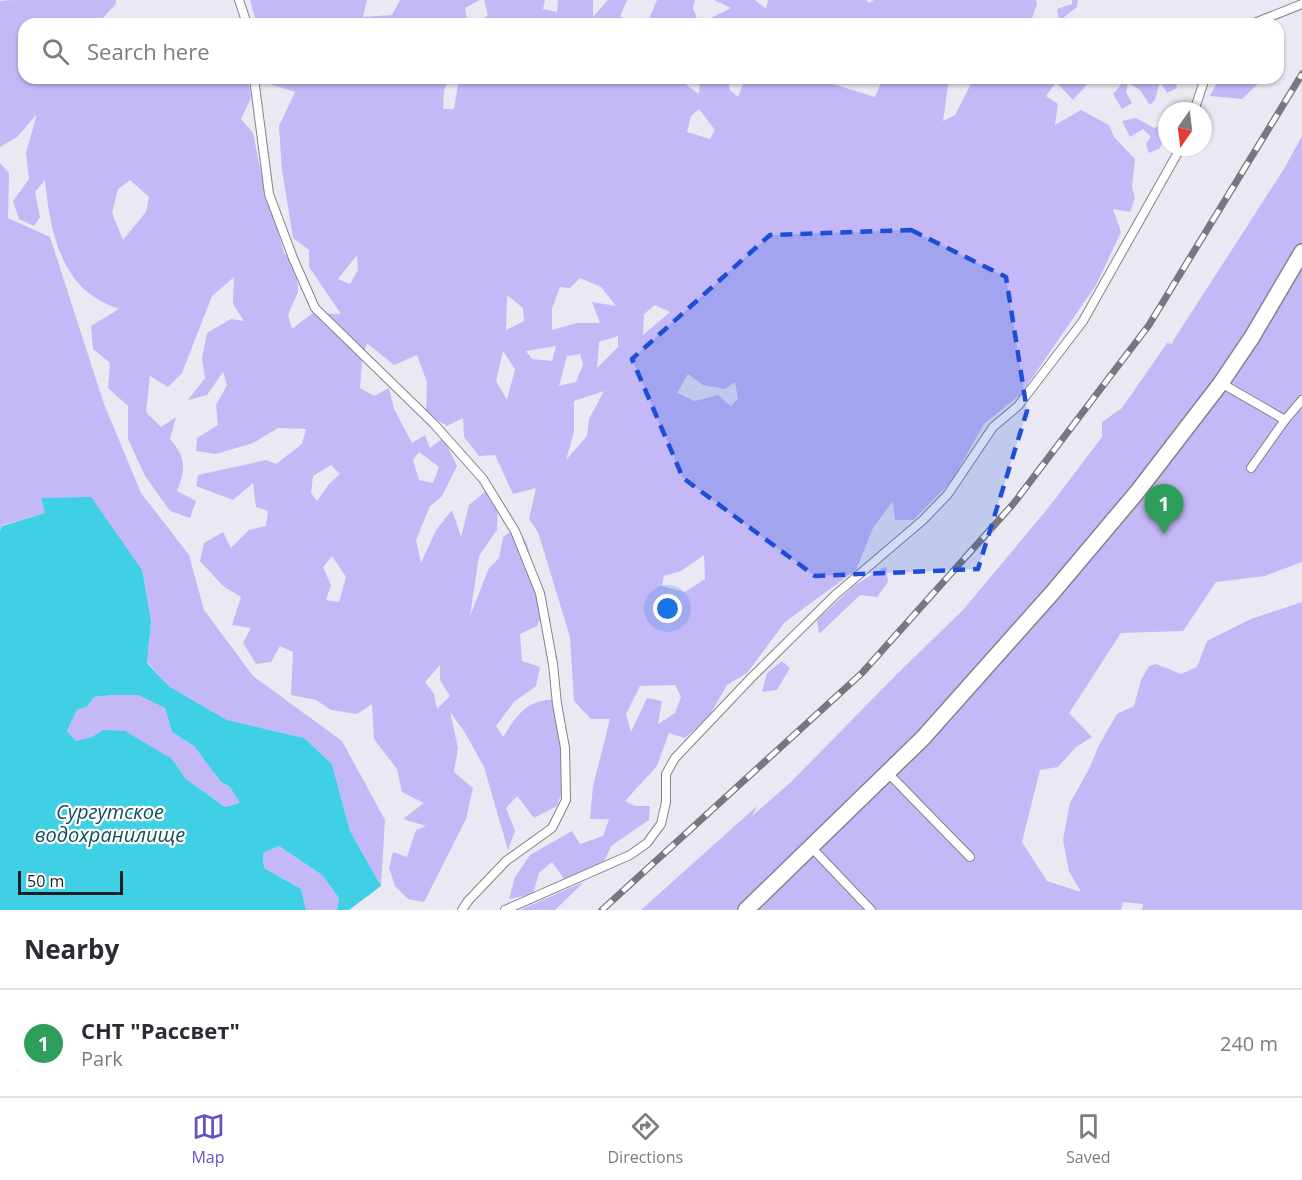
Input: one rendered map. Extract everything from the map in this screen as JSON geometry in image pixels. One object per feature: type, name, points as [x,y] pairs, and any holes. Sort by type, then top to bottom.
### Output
[{"type":"street","points":[[746,910],[923,738],[1053,592],[1138,491],[1221,383],[1252,337],[1302,252]]},
{"type":"lane","points":[[239,0],[245,18]]},
{"type":"lane","points":[[1267,18],[1302,4]]},
{"type":"lane","points":[[255,84],[269,194],[315,308],[434,424],[483,478],[515,531],[540,593],[565,748],[566,800],[552,828],[506,861],[462,910]]},
{"type":"lane","points":[[1197,102],[1203,84]]},
{"type":"lane","points":[[505,910],[630,855],[647,843],[661,824],[666,801],[666,774],[675,758],[751,678],[835,595],[923,520],[948,494],[993,427],[1018,406],[1083,321],[1176,156]]},
{"type":"lane","points":[[1221,383],[1284,420]]},
{"type":"lane","points":[[1251,468],[1284,420],[1302,400]]},
{"type":"lane","points":[[887,772],[970,857]]},
{"type":"lane","points":[[811,847],[872,910]]},
{"type":"highlighted area","points":[[911,230],[1006,277],[1027,411],[978,569],[815,576],[683,478],[632,359],[770,235]]},
{"type":"shaded area","points":[[116,0],[116,4],[103,18],[18,18],[18,84],[249,84],[251,98],[241,119],[253,133],[264,188],[276,203],[273,213],[284,253],[296,266],[298,292],[288,315],[292,329],[313,313],[341,314],[309,267],[309,250],[293,238],[282,170],[279,126],[295,92],[270,84],[447,84],[443,109],[454,109],[458,84],[685,84],[699,94],[700,84],[729,84],[730,90],[738,97],[743,84],[833,84],[875,97],[880,84],[948,84],[943,121],[955,115],[971,84],[1055,84],[1046,96],[1058,104],[1055,125],[1081,110],[1109,125],[1114,137],[1135,159],[1132,187],[1135,198],[1130,212],[1113,209],[1121,232],[1096,285],[1021,394],[984,424],[951,482],[913,520],[895,520],[893,501],[873,528],[856,570],[785,622],[747,673],[727,685],[709,716],[685,738],[669,733],[657,766],[625,801],[635,806],[650,806],[649,820],[611,846],[604,862],[565,880],[552,862],[539,873],[533,894],[509,899],[515,877],[530,855],[572,831],[580,844],[603,836],[609,819],[590,819],[593,786],[610,719],[591,719],[574,701],[570,637],[538,532],[529,519],[536,488],[513,494],[495,455],[479,456],[464,437],[463,418],[447,426],[426,413],[427,382],[417,355],[394,365],[367,343],[362,361],[360,388],[374,396],[389,388],[394,409],[412,443],[425,435],[430,448],[443,438],[457,466],[442,496],[430,506],[416,540],[421,563],[436,530],[452,510],[461,537],[469,505],[487,490],[498,496],[497,530],[479,556],[470,616],[489,568],[499,558],[503,537],[517,527],[527,544],[545,608],[537,626],[520,634],[522,661],[540,667],[536,686],[514,702],[496,726],[503,737],[523,710],[536,703],[555,699],[566,780],[557,806],[534,818],[517,796],[506,808],[515,831],[508,850],[484,767],[464,731],[450,712],[458,748],[454,772],[473,788],[466,819],[424,902],[408,899],[395,886],[389,868],[393,852],[407,857],[416,830],[426,826],[403,819],[424,803],[402,792],[397,769],[374,739],[372,704],[357,714],[331,710],[316,700],[291,695],[293,652],[280,646],[271,662],[256,664],[243,643],[251,628],[232,625],[241,597],[223,586],[200,561],[204,543],[223,532],[231,548],[249,530],[266,526],[268,511],[256,507],[253,483],[233,500],[196,486],[198,475],[266,460],[276,464],[302,444],[306,429],[278,428],[253,443],[216,454],[196,451],[197,438],[218,425],[216,405],[227,385],[223,372],[207,395],[188,400],[205,378],[202,358],[207,333],[231,319],[244,321],[233,304],[234,277],[212,296],[182,373],[168,387],[150,376],[146,412],[161,427],[176,417],[170,439],[179,452],[183,464],[177,491],[196,501],[190,518],[170,511],[145,476],[128,439],[128,406],[108,388],[110,363],[93,349],[91,326],[119,309],[94,297],[71,274],[57,244],[49,212],[45,180],[35,192],[40,217],[34,226],[19,219],[13,201],[29,179],[26,153],[37,114],[17,137],[0,147],[0,1]],"holes":[[[699,109],[715,130],[710,139],[687,132],[691,116]],[[130,180],[149,197],[146,212],[123,240],[112,213],[118,189]],[[357,255],[358,270],[350,284],[338,279]],[[580,278],[601,287],[616,306],[592,302],[600,323],[577,323],[552,330],[552,309],[560,287],[570,288]],[[507,295],[523,308],[524,321],[506,330]],[[655,305],[670,312],[643,335],[644,314]],[[618,336],[618,347],[597,368],[599,342]],[[556,346],[552,361],[532,359],[526,351]],[[503,351],[515,369],[507,400],[496,381]],[[580,354],[583,364],[576,382],[559,386],[567,356]],[[688,374],[703,385],[725,389],[735,382],[738,399],[731,406],[718,395],[695,401],[677,393]],[[604,391],[589,419],[587,436],[566,460],[574,432],[574,401]],[[419,452],[439,467],[433,483],[419,480],[413,460]],[[331,465],[340,474],[329,484],[317,501],[311,493],[313,476]],[[704,555],[705,579],[685,592],[662,586],[664,576],[681,571]],[[332,556],[346,577],[339,602],[326,600],[331,585],[323,567]],[[440,665],[440,680],[450,696],[437,709],[434,694],[425,682]],[[675,685],[681,697],[675,713],[658,724],[662,701],[647,698],[631,732],[626,714],[640,686]]]},
{"type":"shaded area","points":[[250,0],[367,0],[363,17],[392,15],[400,0],[480,0],[465,8],[467,18],[255,18]]},
{"type":"shaded area","points":[[484,0],[545,0],[543,9],[557,12],[558,0],[593,0],[593,17],[608,0],[627,0],[620,17],[624,18],[484,18],[488,15]]},
{"type":"shaded area","points":[[657,0],[695,0],[693,8],[697,18],[650,18]]},
{"type":"shaded area","points":[[714,0],[755,0],[766,9],[768,0],[866,0],[869,3],[874,0],[1036,0],[1037,4],[1032,18],[711,18],[731,8]]},
{"type":"shaded area","points":[[1072,0],[1078,0],[1077,7],[1064,18],[1059,18],[1057,9],[1072,4]]},
{"type":"shaded area","points":[[1058,84],[1088,84],[1073,100]]},
{"type":"shaded area","points":[[1121,84],[1128,84],[1126,92],[1132,103],[1122,109],[1113,94]]},
{"type":"shaded area","points":[[1130,84],[1159,84],[1155,100],[1150,105],[1140,90]]},
{"type":"shaded area","points":[[1162,84],[1176,84],[1177,88],[1167,93]]},
{"type":"shaded area","points":[[1216,84],[1258,84],[1242,99],[1210,96]]},
{"type":"shaded area","points":[[1136,118],[1154,128],[1158,127],[1158,149],[1149,153],[1146,144],[1151,137],[1143,129],[1130,137],[1122,121]]},
{"type":"shaded area","points":[[1302,136],[1302,562],[1265,576],[1216,582],[1183,631],[1121,633],[1069,713],[1092,737],[1076,747],[1058,767],[1040,770],[1022,842],[1047,881],[1081,892],[1069,871],[1063,840],[1070,803],[1117,714],[1134,706],[1141,680],[1149,666],[1156,664],[1181,674],[1197,667],[1207,641],[1251,619],[1302,602],[1302,910],[1142,910],[1143,904],[1123,902],[1121,910],[641,910],[757,806],[752,816],[791,782],[963,610],[1049,507],[1102,437],[1102,422],[1122,408],[1167,343],[1172,344],[1284,169]]},
{"type":"shaded area","points":[[0,163],[9,173],[8,218],[50,237],[104,404],[141,493],[189,555],[204,610],[253,676],[342,741],[385,820],[381,886],[350,831],[332,764],[304,738],[227,720],[170,687],[147,662],[151,622],[41,499],[46,513],[2,525],[0,531]]},
{"type":"shaded area","points":[[886,566],[888,582],[877,597],[860,595],[819,634],[817,620],[855,585]]},
{"type":"shaded area","points":[[782,661],[790,668],[777,690],[762,692],[767,673]]},
{"type":"shaded area","points":[[138,695],[165,708],[172,732],[194,746],[221,782],[230,787],[241,803],[225,807],[186,779],[172,759],[104,730],[92,737],[76,741],[67,731],[77,710],[88,706],[94,697]]},
{"type":"shaded area","points":[[279,846],[322,875],[339,898],[337,910],[306,910],[301,889],[264,868],[263,853]]},
{"type":"shaded area","points":[[584,882],[555,910],[520,910]]},
{"type":"water","name":"Сургутское водохранилище","points":[[91,497],[142,570],[151,622],[147,663],[170,687],[227,720],[304,738],[332,764],[350,831],[381,886],[349,910],[337,910],[339,898],[322,875],[279,846],[263,853],[264,868],[301,889],[306,910],[0,910],[0,531],[2,526],[45,513],[41,498]],"holes":[[[138,695],[165,708],[172,732],[194,746],[221,782],[230,787],[240,803],[225,807],[186,779],[172,759],[125,731],[103,730],[92,737],[76,741],[67,731],[77,710],[88,706],[94,697]]]},
{"type":"railway","points":[[602,910],[862,673],[1014,503],[1149,325],[1302,74]]},
{"type":"place","name":"СНТ \"Рассвет\"","points":[[1164,534]]}]
